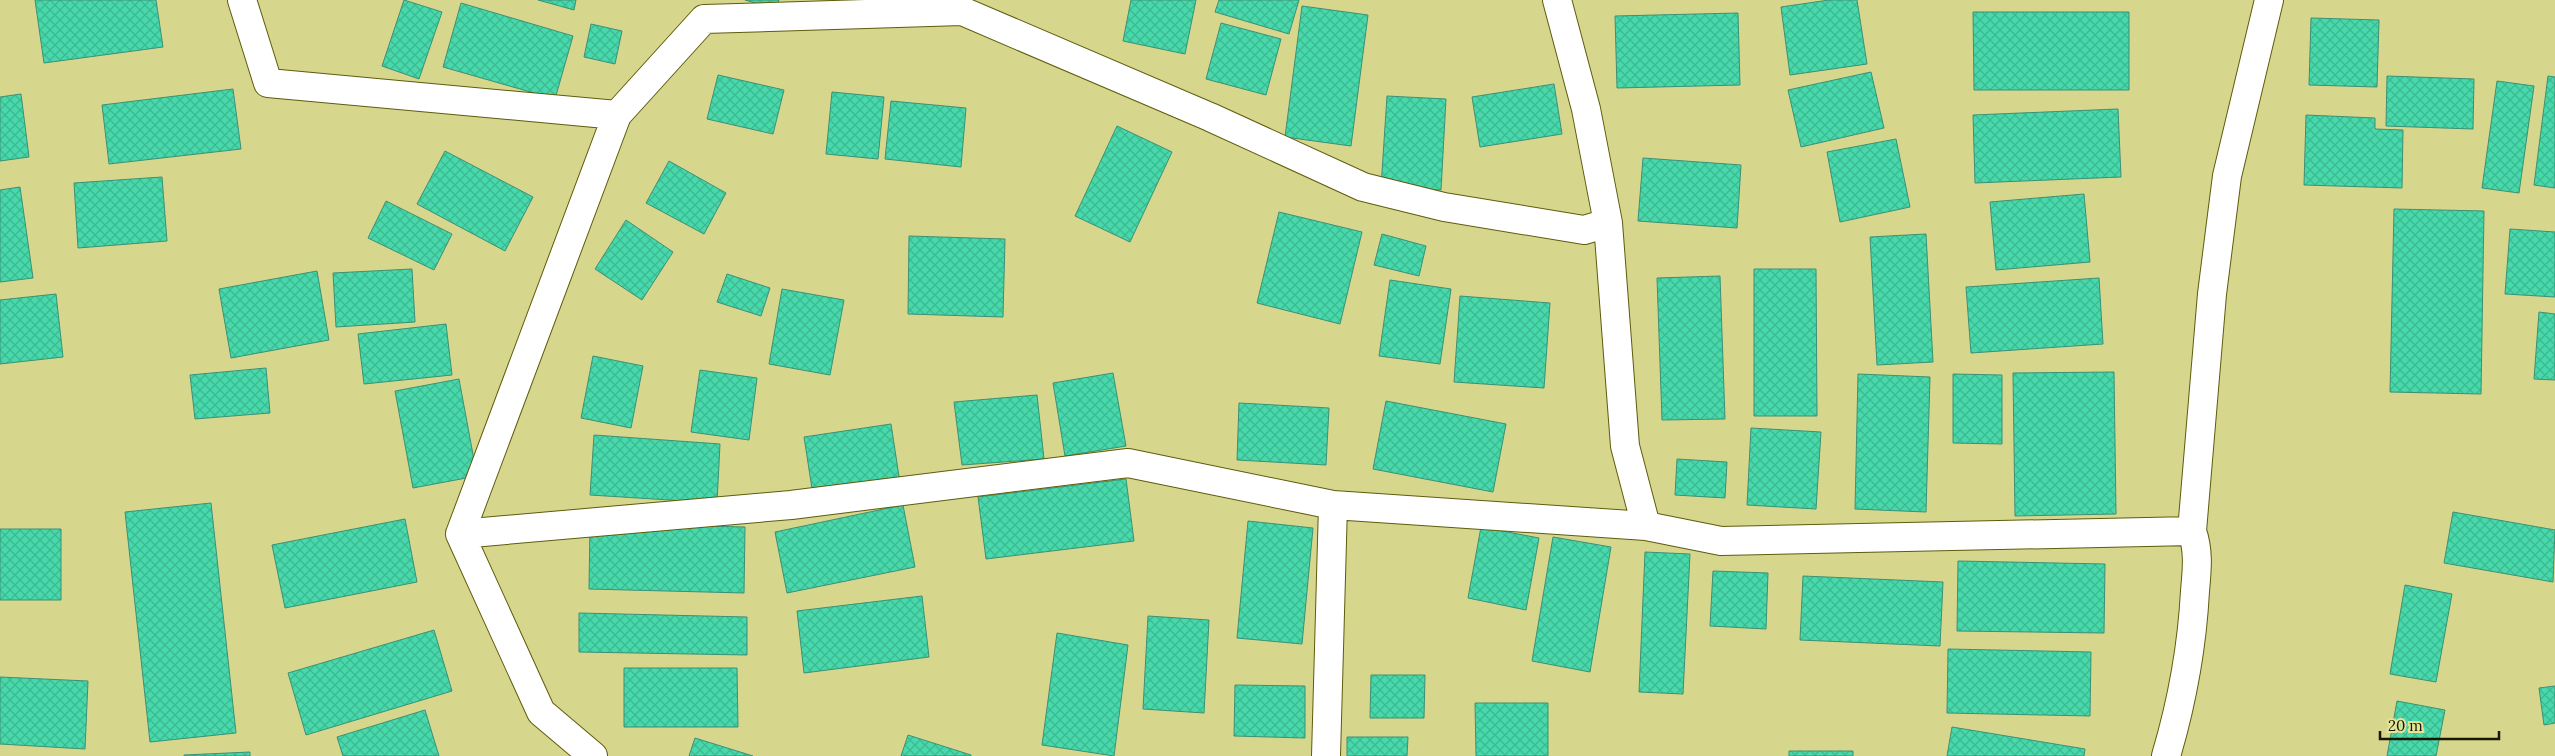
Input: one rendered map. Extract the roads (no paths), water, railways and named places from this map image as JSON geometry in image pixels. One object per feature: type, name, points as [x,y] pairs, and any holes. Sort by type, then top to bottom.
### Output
[{"type":"street","points":[[242,0],[268,83],[563,108],[617,115]]},
{"type":"street","points":[[1557,0],[1586,109],[1608,222],[1625,446],[1646,526]]},
{"type":"street","points":[[2166,756],[2179,712],[2193,636],[2198,547],[2192,530],[2212,294],[2227,176],[2269,0]]},
{"type":"street","points":[[593,756],[541,712],[460,534],[617,115],[704,19],[962,11],[1210,117],[1363,187],[1444,207],[1584,230],[1608,222]]},
{"type":"street","points":[[460,534],[791,505],[1128,463],[1333,504],[1646,526],[1721,541],[2192,530]]},
{"type":"street","points":[[1326,756],[1333,504]]}]
